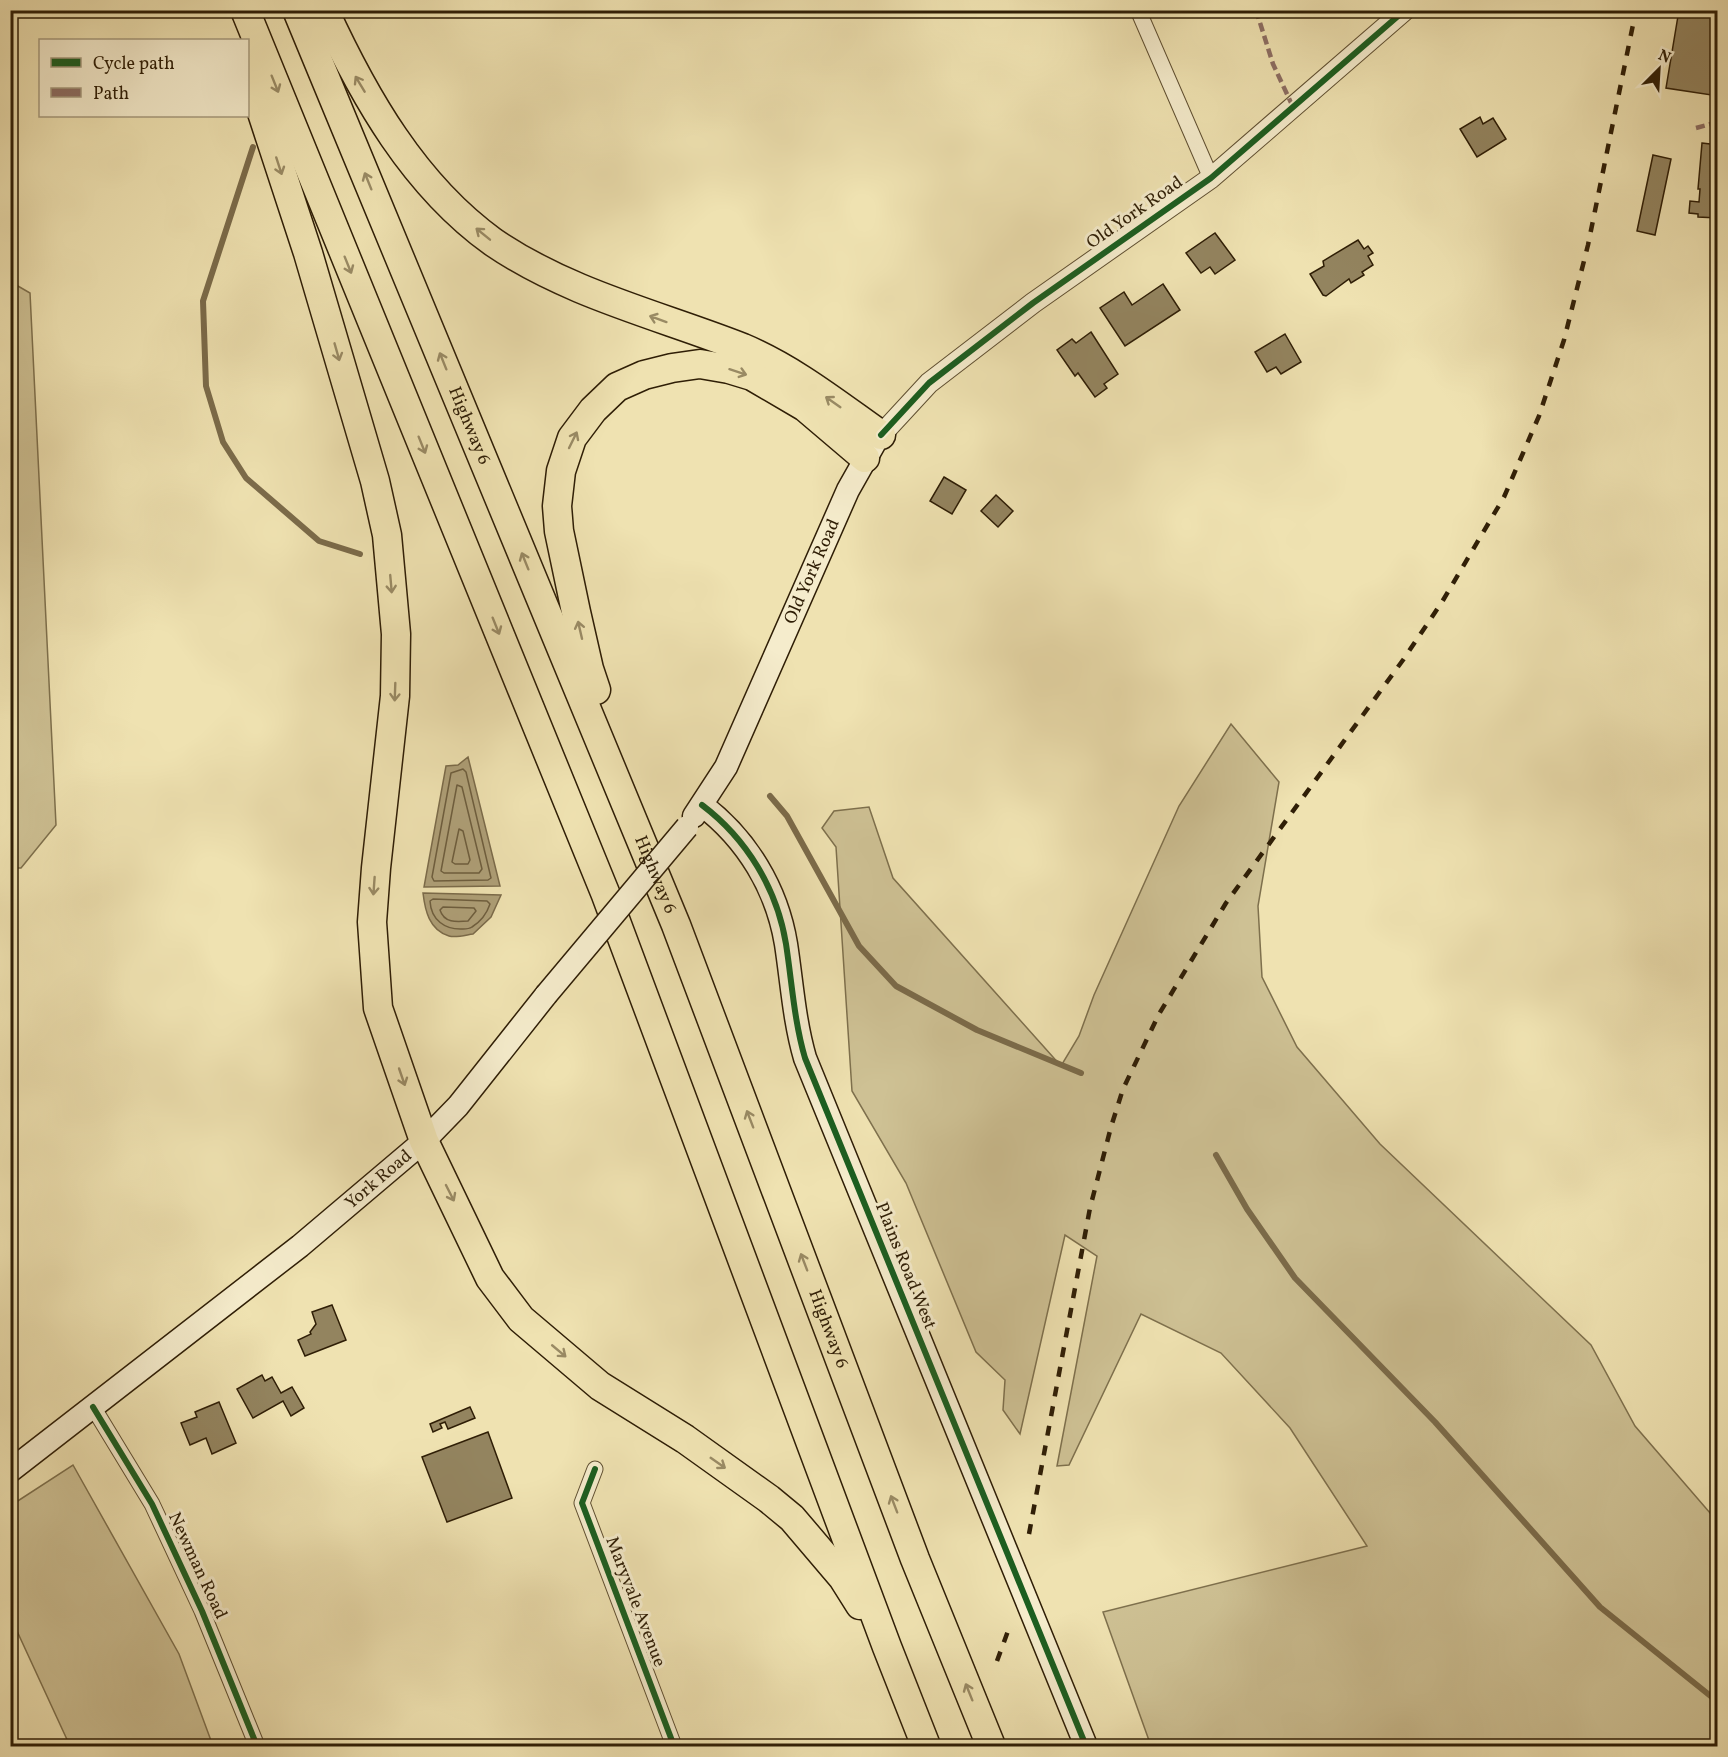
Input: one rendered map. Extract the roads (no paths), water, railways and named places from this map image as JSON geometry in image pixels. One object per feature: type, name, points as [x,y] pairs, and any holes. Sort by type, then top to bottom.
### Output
[{"type":"highway","points":[[228,10],[238,39]]},
{"type":"highway","points":[[245,10],[606,895],[926,1746]]},
{"type":"highway","name":"Highway 6","points":[[297,10],[676,925],[915,1559],[991,1746]]},
{"type":"highway","points":[[324,10],[357,78],[377,112],[423,177],[457,212],[493,241],[527,263],[575,286],[652,317],[744,349],[794,374],[873,446]]},
{"type":"highway","points":[[249,73],[308,253],[375,481],[387,535],[396,634],[395,696],[372,922],[378,1008],[424,1140],[490,1278],[521,1318],[600,1386],[685,1439],[792,1518],[843,1578],[887,1647]]},
{"type":"highway","points":[[676,925],[589,669],[576,612],[556,506],[561,471],[572,438],[593,410],[616,387],[653,372],[700,364],[752,376],[873,446]]},
{"type":"main road","name":"Old York Road","points":[[687,827],[726,767],[848,490],[873,446]]},
{"type":"main road","name":"Plains Road West","points":[[702,805],[726,825],[736,837],[758,868],[774,899],[786,945],[794,1012],[805,1058],[1086,1746]]},
{"type":"main road","name":"York Road","points":[[10,1471],[300,1246],[424,1140],[458,1106],[546,995],[687,827]]},
{"type":"street","name":"Old York Road","points":[[1138,10],[1211,178]]},
{"type":"street","name":"Old York Road","points":[[873,446],[929,383],[1033,303],[1211,178],[1405,10]]},
{"type":"street","name":"Newman Road","points":[[93,1407],[152,1504],[202,1611],[257,1746]]},
{"type":"street","name":"Maryvale Avenue","points":[[595,1469],[582,1503],[674,1746]]},
{"type":"water","points":[[468,757],[500,886],[424,887],[446,766],[458,765]]},
{"type":"water","points":[[423,893],[501,895],[491,917],[473,934],[455,937],[442,933],[429,919]]},
{"type":"waterway","points":[[253,147],[203,301],[206,386],[223,442],[246,478],[319,541],[360,554]]},
{"type":"waterway","points":[[770,796],[787,816],[859,946],[896,986],[977,1030],[1081,1073]]},
{"type":"waterway","points":[[1216,1155],[1247,1209],[1295,1278],[1435,1422],[1600,1607],[1718,1702]]},
{"type":"railway","points":[[1029,1534],[1090,1208],[1123,1089],[1159,1014],[1226,903],[1403,660],[1442,602],[1504,497],[1539,416],[1564,340],[1588,245],[1636,10]]},
{"type":"railway","points":[[997,1661],[1008,1631]]}]
